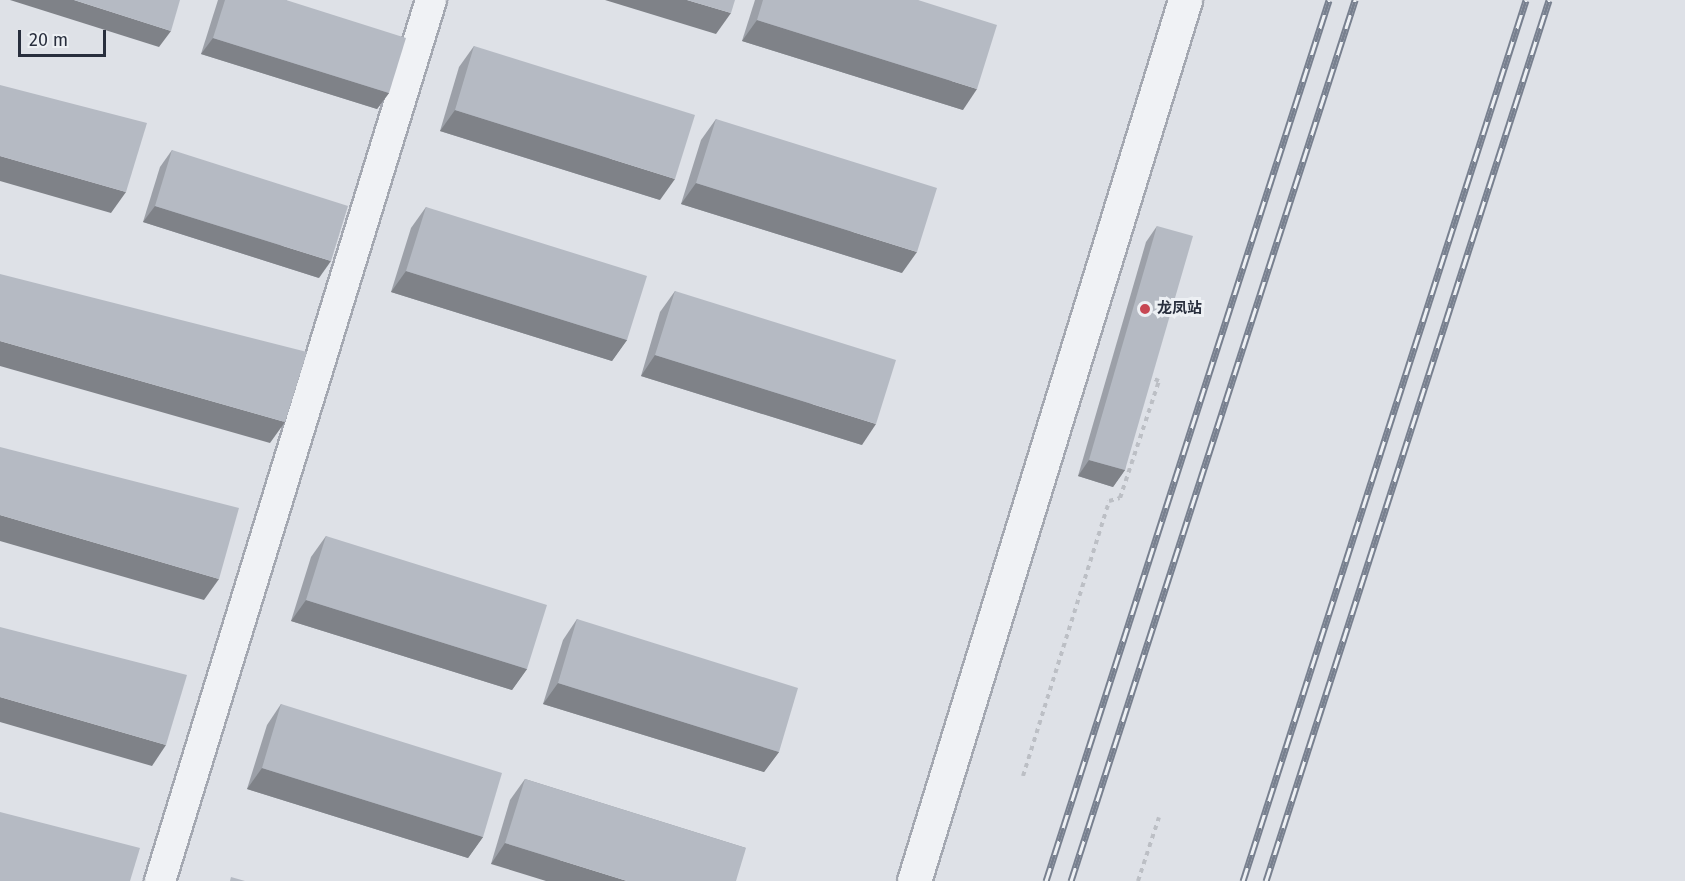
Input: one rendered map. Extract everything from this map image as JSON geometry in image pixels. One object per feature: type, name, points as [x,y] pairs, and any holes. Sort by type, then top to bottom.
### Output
[{"type":"street","points":[[160,881],[431,0]]},
{"type":"street","points":[[914,881],[1185,0]]},
{"type":"path","points":[[1023,776],[1109,501],[1120,498],[1159,381],[1137,373]]},
{"type":"path","points":[[1138,881],[1159,817]]},
{"type":"building","points":[[74,0],[180,0],[171,31]]},
{"type":"building","points":[[225,0],[286,0],[406,38],[389,93],[213,38]]},
{"type":"building","points":[[687,0],[735,0],[731,13]]},
{"type":"building","points":[[763,0],[918,0],[997,25],[977,89],[757,20]]},
{"type":"building","points":[[474,46],[695,115],[675,179],[455,110]]},
{"type":"building","points":[[0,85],[147,123],[126,192],[0,156]]},
{"type":"building","points":[[716,119],[937,188],[917,252],[696,183]]},
{"type":"building","points":[[172,150],[348,206],[331,261],[155,206]]},
{"type":"building","points":[[426,207],[647,276],[627,340],[406,271]]},
{"type":"building","name":"龙凤站","points":[[1157,226],[1193,236],[1125,470],[1089,460]]},
{"type":"building","points":[[0,274],[307,352],[285,422],[0,341]]},
{"type":"building","points":[[675,291],[896,360],[876,424],[655,355]]},
{"type":"building","points":[[0,447],[239,508],[219,579],[0,515]]},
{"type":"building","points":[[326,536],[547,605],[527,669],[306,600]]},
{"type":"building","points":[[577,619],[798,688],[779,752],[558,683]]},
{"type":"building","points":[[0,627],[187,675],[166,745],[0,697]]},
{"type":"building","points":[[281,704],[502,773],[483,837],[262,768]]},
{"type":"building","points":[[525,779],[746,848],[736,881],[627,881],[505,843]]},
{"type":"building","points":[[0,812],[140,848],[130,881],[0,881]]},
{"type":"building","points":[[231,877],[245,881],[230,881]]},
{"type":"railway","points":[[1046,881],[1329,0]]},
{"type":"railway","points":[[1071,881],[1355,0]]},
{"type":"railway","points":[[1243,881],[1526,0]]},
{"type":"railway","points":[[1266,881],[1549,0]]},
{"type":"place","name":"龙凤站","points":[[1145,309]]}]
